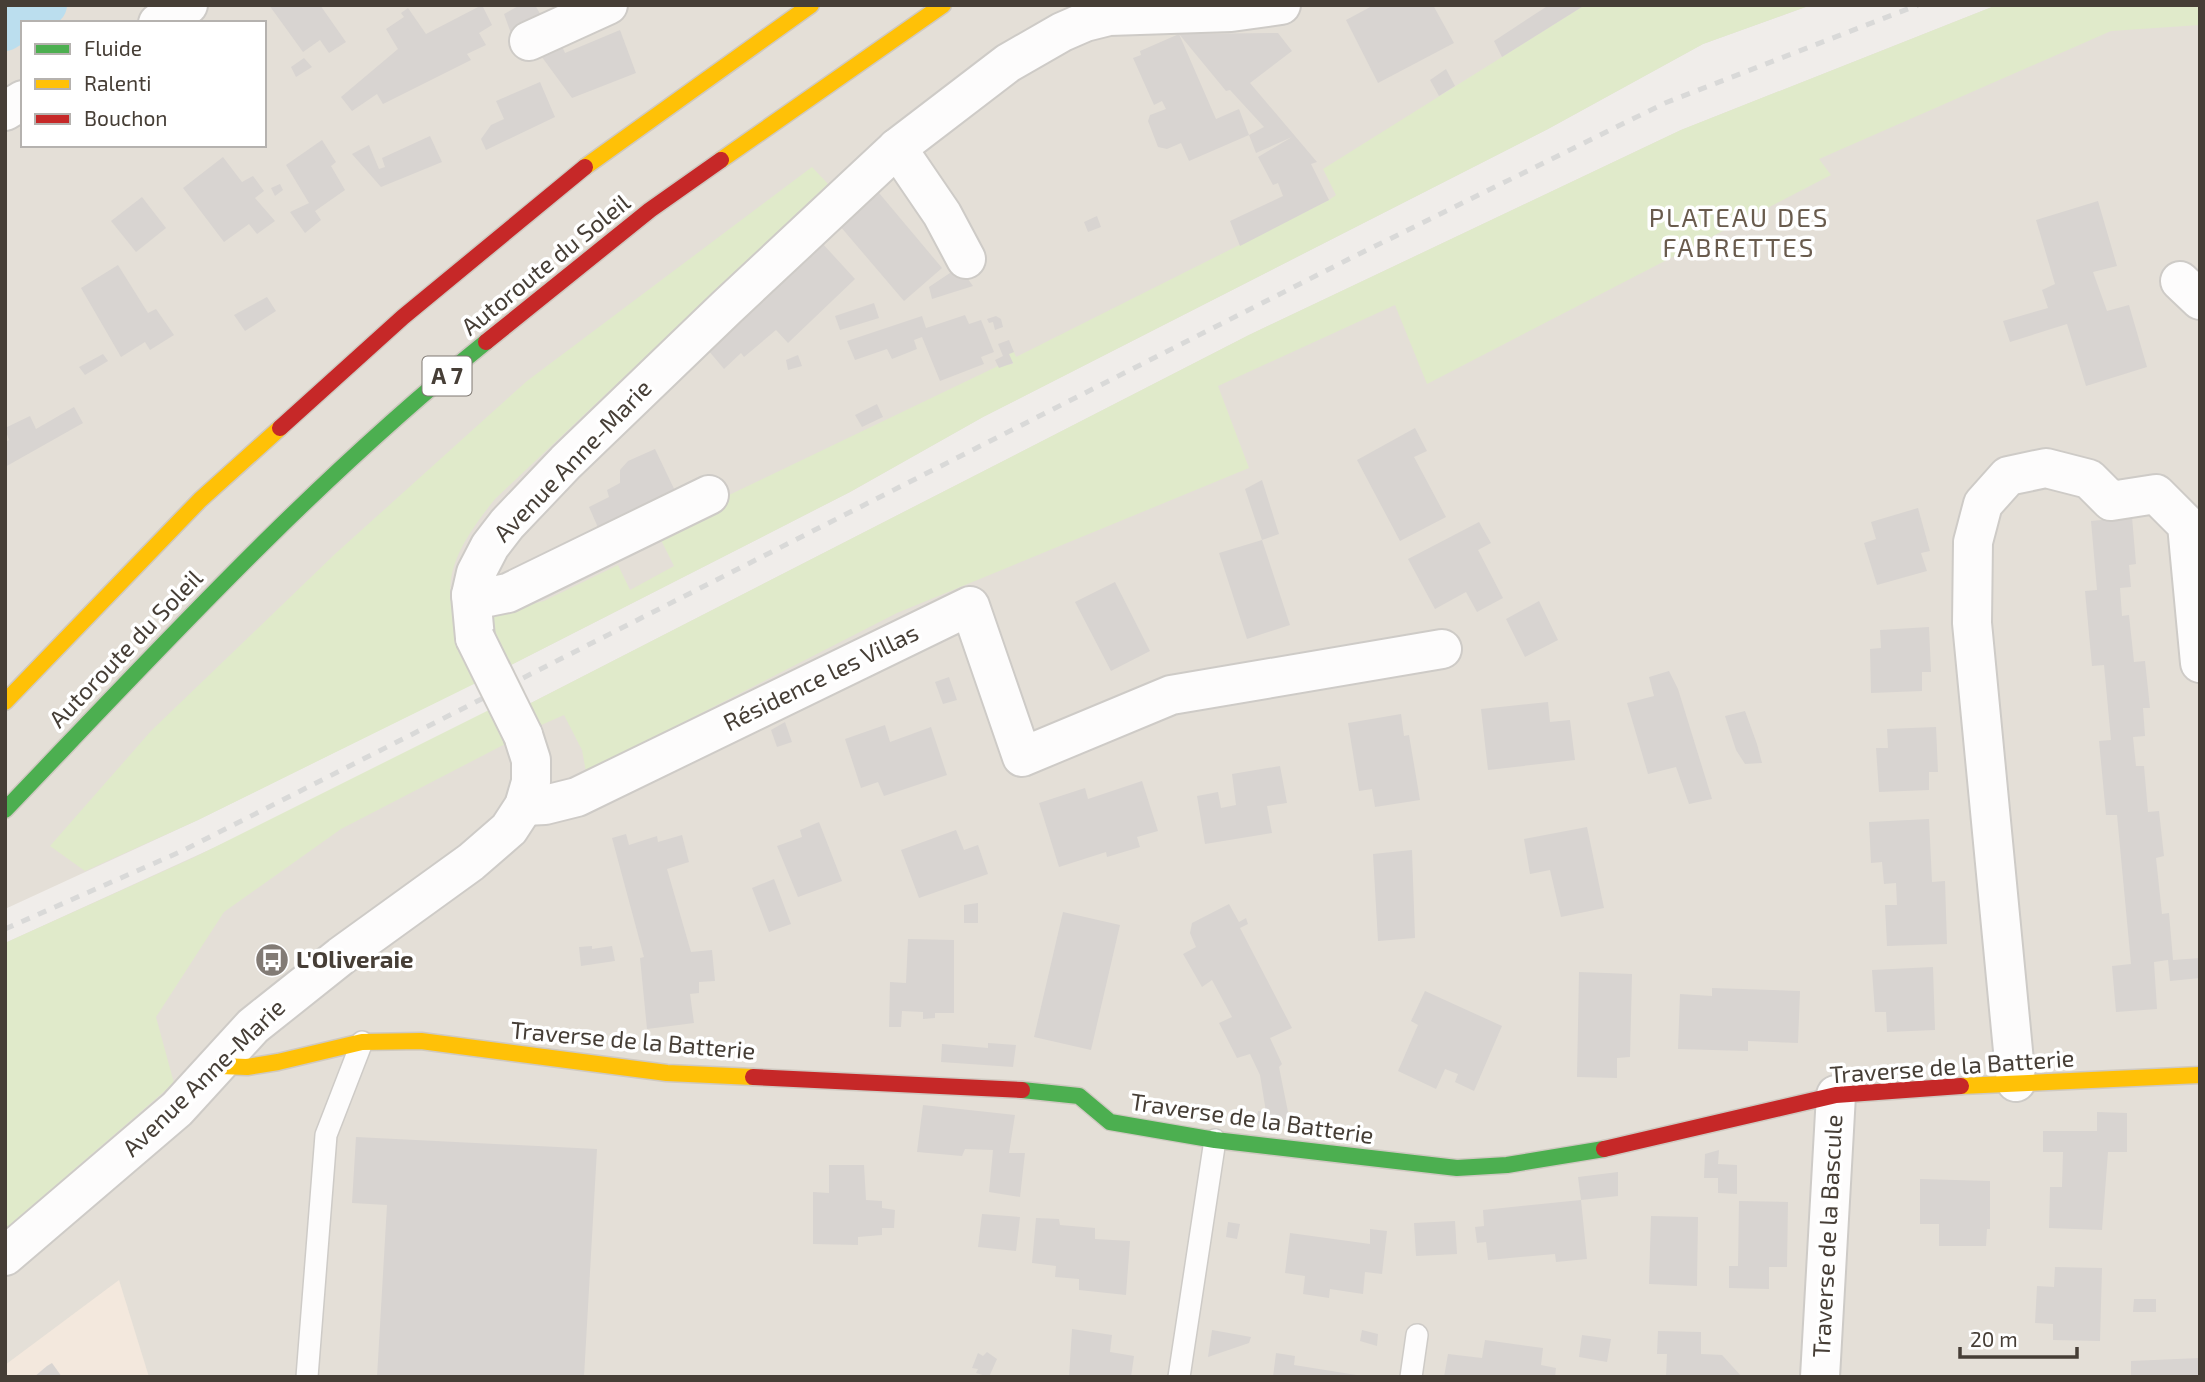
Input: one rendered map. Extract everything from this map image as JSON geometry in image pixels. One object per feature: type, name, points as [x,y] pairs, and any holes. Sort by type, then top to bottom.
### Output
[{"type":"main road","name":"Autoroute du Soleil","points":[[5,702],[200,500],[403,317],[594,160],[811,5]]},
{"type":"main road","name":"Autoroute du Soleil","points":[[5,810],[240,564],[335,474],[464,360],[650,210],[943,5]]},
{"type":"main road","name":"Traverse de la Batterie","points":[[220,1066],[267,1064],[362,1042],[421,1041],[667,1073],[997,1087],[1079,1096],[1110,1122],[1215,1140],[1402,1164],[1457,1168],[1507,1165],[1598,1151],[1836,1095],[2016,1082],[2200,1075]]},
{"type":"street","points":[[161,21],[188,5]]},
{"type":"street","points":[[529,41],[608,5]]},
{"type":"street","name":"Avenue Anne-Marie","points":[[5,1256],[177,1109],[220,1066],[253,1026],[341,956],[471,862],[509,829],[524,806],[531,782],[531,760],[523,735],[475,638],[471,595],[490,545],[532,498],[706,327],[897,148],[1009,63],[1062,32],[1109,16],[1231,12],[1281,5]]},
{"type":"street","points":[[5,111],[21,101]]},
{"type":"street","points":[[897,148],[942,214],[966,259]]},
{"type":"street","points":[[2016,1082],[1972,623],[1973,542],[1983,504],[2008,476],[2046,468],[2089,479],[2111,501],[2156,494],[2187,525],[2200,663]]},
{"type":"street","points":[[471,595],[488,597],[508,593],[709,495]]},
{"type":"street","name":"Résidence les Villas","points":[[524,806],[545,805],[578,797],[970,606],[1021,757],[1171,695],[1441,649]]},
{"type":"street","name":"Traverse de la Bascule","points":[[1820,1377],[1836,1095]]},
{"type":"lane","points":[[307,1377],[326,1135],[362,1042]]},
{"type":"lane","points":[[1179,1377],[1215,1140]]},
{"type":"lane","points":[[1411,1377],[1418,1335]]},
{"type":"shaded area","points":[[5,5],[1811,5],[1703,44],[1548,129],[983,417],[850,492],[509,666],[198,820],[5,909]]},
{"type":"shaded area","points":[[1997,5],[2200,5],[2200,1377],[5,1377],[5,943],[527,705],[1249,335],[1681,130]]},
{"type":"shaded area","points":[[119,1280],[149,1377],[5,1377],[5,1365]]},
{"type":"green space","points":[[1585,5],[1811,5],[1703,44],[1548,129],[983,417],[850,492],[509,666],[492,630],[493,618],[507,610],[544,601],[618,565],[630,590],[674,566],[656,530],[998,366],[1013,364],[1009,354],[1014,352],[1016,357],[1329,200],[1336,195],[1323,169]]},
{"type":"green space","points":[[1997,5],[2200,5],[2200,25],[2111,31],[1819,159],[1831,175],[1427,384],[1395,305],[1218,386],[1249,468],[897,613],[586,772],[582,750],[564,715],[539,726],[527,705],[1249,335],[1681,130]]},
{"type":"green space","points":[[812,167],[828,184],[495,499],[476,525],[462,547],[450,587],[457,628],[480,681],[198,820],[85,871],[50,846],[151,731],[335,554],[527,381]]},
{"type":"green space","points":[[493,708],[511,741],[341,829],[224,912],[156,1017],[174,1083],[5,1229],[5,943],[193,858]]},
{"type":"building","points":[[269,5],[320,5],[346,42],[329,53],[320,40],[303,52]]},
{"type":"building","points":[[482,5],[492,25],[479,33],[486,45],[467,54],[471,60],[383,104],[377,94],[352,111],[341,97],[398,49],[386,29],[404,17],[401,13],[408,8],[426,34]]},
{"type":"building","points":[[520,5],[535,5],[546,24],[513,39],[504,14]]},
{"type":"building","points":[[1374,5],[1433,5],[1454,43],[1378,83],[1346,20]]},
{"type":"building","points":[[1549,5],[1585,5],[1502,57],[1494,41]]},
{"type":"building","points":[[620,30],[636,73],[572,98],[536,49],[558,37],[565,53]]},
{"type":"building","points":[[1278,33],[1292,51],[1250,83],[1317,162],[1311,164],[1329,200],[1240,246],[1230,221],[1283,196],[1278,183],[1273,185],[1258,157],[1292,137],[1256,153],[1249,135],[1264,127],[1230,90],[1226,91],[1179,34]]},
{"type":"building","points":[[1179,34],[1216,119],[1239,109],[1249,135],[1189,161],[1181,143],[1167,149],[1158,147],[1148,121],[1150,115],[1166,109],[1162,101],[1154,105],[1133,58],[1141,55],[1140,51]]},
{"type":"building","points":[[304,58],[312,67],[296,77],[291,67]]},
{"type":"building","points":[[1446,69],[1455,86],[1439,96],[1430,80]]},
{"type":"building","points":[[540,82],[555,117],[486,150],[481,139],[491,125],[504,119],[496,101]]},
{"type":"building","points":[[430,136],[442,162],[381,187],[352,154],[369,145],[379,169],[385,167],[382,158]]},
{"type":"building","points":[[322,140],[336,162],[331,166],[345,190],[315,211],[321,220],[305,233],[290,212],[309,203],[286,165]]},
{"type":"building","points":[[223,157],[242,182],[253,176],[264,191],[255,198],[275,221],[257,234],[249,224],[224,242],[183,188]]},
{"type":"building","points":[[280,184],[283,190],[275,196],[271,188]]},
{"type":"building","points":[[879,193],[942,268],[904,301],[840,226]]},
{"type":"building","points":[[142,197],[166,228],[136,252],[111,221]]},
{"type":"building","points":[[2098,201],[2117,266],[2093,272],[2107,311],[2129,305],[2147,367],[2086,386],[2067,324],[2010,342],[2003,321],[2048,308],[2042,290],[2055,284],[2036,220]]},
{"type":"building","points":[[1097,216],[1101,227],[1088,232],[1084,222]]},
{"type":"building","points":[[822,243],[855,279],[788,343],[776,330],[744,357],[741,353],[724,369],[708,350]]},
{"type":"building","points":[[118,265],[148,313],[156,309],[174,335],[150,350],[145,342],[121,357],[81,288]]},
{"type":"building","points":[[959,267],[973,286],[932,299],[929,287]]},
{"type":"building","points":[[267,297],[276,311],[245,331],[234,315]]},
{"type":"building","points":[[874,303],[879,318],[840,330],[835,316]]},
{"type":"building","points":[[965,315],[969,324],[981,320],[994,352],[981,357],[984,364],[940,381],[922,337],[914,340],[917,349],[892,359],[887,349],[855,360],[847,341],[922,316],[926,328]]},
{"type":"building","points":[[996,316],[1001,319],[1003,327],[995,330],[993,322],[989,323],[987,319]]},
{"type":"building","points":[[1009,340],[1014,352],[1009,354],[1013,363],[999,368],[995,360],[1003,356],[998,344]]},
{"type":"building","points":[[103,354],[108,361],[85,375],[79,367]]},
{"type":"building","points":[[798,355],[802,366],[788,370],[786,360]]},
{"type":"building","points":[[877,404],[883,417],[862,427],[855,415]]},
{"type":"building","points":[[74,407],[83,423],[5,467],[5,442],[9,440],[5,428],[30,416],[36,429]]},
{"type":"building","points":[[1415,428],[1427,451],[1414,457],[1446,517],[1400,541],[1357,460]]},
{"type":"building","points":[[655,449],[677,495],[600,532],[589,507],[609,497],[607,490],[620,483],[620,470],[628,461]]},
{"type":"building","points":[[1262,480],[1279,534],[1262,540],[1245,489]]},
{"type":"building","points":[[1918,508],[1930,551],[1921,553],[1927,571],[1877,585],[1864,543],[1876,539],[1871,522]]},
{"type":"building","points":[[2132,517],[2136,564],[2129,565],[2131,587],[2120,588],[2122,616],[2129,615],[2134,662],[2145,661],[2150,708],[2143,708],[2145,736],[2133,737],[2136,766],[2144,766],[2148,812],[2159,811],[2164,856],[2156,858],[2162,914],[2169,913],[2173,960],[2200,958],[2200,978],[2170,981],[2168,960],[2154,962],[2157,1009],[2116,1012],[2112,966],[2131,964],[2117,815],[2106,815],[2099,741],[2111,740],[2104,665],[2092,666],[2085,591],[2097,590],[2091,521]]},
{"type":"building","points":[[1479,522],[1491,543],[1478,550],[1503,598],[1477,612],[1466,592],[1435,609],[1408,559]]},
{"type":"building","points":[[1262,540],[1290,625],[1247,639],[1219,553]]},
{"type":"building","points":[[1115,582],[1150,651],[1111,671],[1075,602]]},
{"type":"building","points":[[1539,601],[1558,640],[1525,657],[1506,619]]},
{"type":"building","points":[[1929,627],[1931,672],[1922,672],[1922,691],[1871,693],[1870,649],[1881,648],[1880,630]]},
{"type":"building","points":[[1669,671],[1678,689],[1712,799],[1689,804],[1676,767],[1648,774],[1627,703],[1654,696],[1649,677]]},
{"type":"building","points":[[949,677],[957,700],[943,704],[935,682]]},
{"type":"building","points":[[1548,702],[1550,722],[1570,720],[1575,760],[1488,770],[1481,709]]},
{"type":"building","points":[[1745,711],[1762,763],[1745,764],[1736,750],[1725,716]]},
{"type":"building","points":[[1401,714],[1404,736],[1409,735],[1420,800],[1375,807],[1372,789],[1359,791],[1348,723]]},
{"type":"building","points":[[785,722],[792,742],[777,747],[771,730]]},
{"type":"building","points":[[885,725],[890,742],[931,727],[947,775],[884,796],[878,782],[861,788],[845,739]]},
{"type":"building","points":[[1936,727],[1938,772],[1929,772],[1929,790],[1879,792],[1876,748],[1888,748],[1887,729]]},
{"type":"building","points":[[1280,766],[1287,803],[1267,806],[1272,833],[1205,844],[1197,796],[1218,792],[1221,808],[1236,805],[1232,774]]},
{"type":"building","points":[[1142,781],[1158,831],[1137,837],[1140,847],[1107,857],[1106,852],[1059,867],[1039,803],[1085,788],[1088,799]]},
{"type":"building","points":[[1929,819],[1932,882],[1945,881],[1947,944],[1887,946],[1885,905],[1897,905],[1896,883],[1884,884],[1882,862],[1871,863],[1869,822]]},
{"type":"building","points":[[819,822],[842,881],[798,897],[777,846],[802,837],[800,830]]},
{"type":"building","points":[[1587,827],[1604,908],[1561,917],[1550,870],[1530,874],[1524,839]]},
{"type":"building","points":[[956,830],[964,850],[978,845],[988,874],[919,898],[901,850]]},
{"type":"building","points":[[626,834],[629,845],[657,836],[658,842],[682,835],[689,862],[667,869],[691,952],[712,950],[715,981],[699,982],[699,993],[690,994],[694,1023],[647,1029],[640,958],[644,957],[612,838]]},
{"type":"building","points":[[1412,850],[1415,938],[1378,941],[1373,854]]},
{"type":"building","points":[[774,879],[791,924],[769,932],[752,888]]},
{"type":"building","points":[[978,903],[978,923],[964,923],[964,905]]},
{"type":"building","points":[[1229,904],[1239,922],[1246,918],[1248,924],[1240,928],[1292,1028],[1270,1038],[1282,1064],[1279,1067],[1291,1127],[1256,1123],[1258,1111],[1266,1112],[1260,1075],[1250,1054],[1237,1058],[1219,1023],[1232,1017],[1212,980],[1202,987],[1183,954],[1196,947],[1190,933],[1192,923]]},
{"type":"building","points":[[1063,912],[1120,925],[1091,1050],[1034,1037]]},
{"type":"building","points":[[908,939],[954,940],[954,1013],[935,1013],[935,1018],[923,1019],[923,1012],[902,1011],[901,1027],[889,1027],[890,982],[906,983]]},
{"type":"building","points":[[592,946],[592,949],[612,946],[615,961],[581,966],[579,947]]},
{"type":"building","points":[[1933,967],[1935,1030],[1887,1032],[1886,1012],[1875,1012],[1872,970]]},
{"type":"building","points":[[1579,972],[1632,974],[1630,1057],[1617,1058],[1617,1078],[1577,1077]]},
{"type":"building","points":[[1712,988],[1800,991],[1798,1043],[1748,1041],[1748,1051],[1678,1049],[1680,994],[1712,996]]},
{"type":"building","points":[[1425,991],[1502,1026],[1474,1091],[1455,1082],[1458,1074],[1445,1069],[1436,1089],[1398,1071],[1418,1025],[1411,1021]]},
{"type":"building","points":[[988,1043],[1016,1045],[1013,1067],[941,1062],[942,1044],[988,1048]]},
{"type":"building","points":[[923,1105],[1015,1115],[1009,1153],[1025,1153],[1020,1197],[989,1192],[993,1150],[965,1149],[962,1156],[917,1152]]},
{"type":"building","points":[[2097,1112],[2127,1113],[2127,1152],[2108,1152],[2102,1230],[2049,1228],[2050,1187],[2062,1187],[2063,1152],[2043,1152],[2043,1131],[2097,1131]]},
{"type":"building","points":[[356,1137],[597,1149],[584,1377],[377,1377],[387,1205],[352,1203]]},
{"type":"building","points":[[1719,1150],[1718,1164],[1737,1165],[1737,1194],[1718,1193],[1718,1178],[1704,1178],[1705,1154]]},
{"type":"building","points":[[829,1165],[864,1165],[866,1200],[882,1201],[882,1208],[895,1210],[894,1228],[882,1228],[882,1235],[858,1237],[858,1245],[813,1244],[813,1192],[829,1193]]},
{"type":"building","points":[[1618,1172],[1618,1196],[1581,1200],[1578,1177]]},
{"type":"building","points":[[1920,1179],[1990,1181],[1990,1229],[1987,1229],[1986,1246],[1939,1246],[1939,1224],[1920,1224]]},
{"type":"building","points":[[1581,1200],[1587,1259],[1556,1262],[1555,1254],[1488,1260],[1486,1242],[1477,1243],[1475,1227],[1484,1226],[1483,1210]]},
{"type":"building","points":[[1739,1201],[1788,1202],[1787,1267],[1769,1267],[1769,1289],[1729,1288],[1729,1266],[1738,1266]]},
{"type":"building","points":[[982,1214],[1020,1217],[1016,1251],[978,1247]]},
{"type":"building","points":[[1651,1216],[1698,1217],[1697,1286],[1649,1284]]},
{"type":"building","points":[[1036,1218],[1059,1219],[1060,1225],[1095,1228],[1095,1239],[1130,1241],[1126,1295],[1079,1290],[1079,1279],[1055,1277],[1056,1266],[1032,1263]]},
{"type":"building","points":[[1455,1221],[1457,1254],[1416,1256],[1414,1223]]},
{"type":"building","points":[[1228,1222],[1240,1224],[1237,1239],[1226,1237]]},
{"type":"building","points":[[1370,1229],[1387,1231],[1382,1274],[1365,1272],[1363,1294],[1330,1289],[1329,1298],[1303,1294],[1305,1276],[1285,1273],[1290,1233],[1370,1244]]},
{"type":"building","points":[[2055,1267],[2102,1268],[2100,1341],[2053,1340],[2053,1324],[2035,1323],[2037,1286],[2054,1287]]},
{"type":"building","points":[[2134,1299],[2156,1299],[2156,1312],[2133,1312]]},
{"type":"building","points":[[1072,1329],[1112,1335],[1110,1352],[1134,1356],[1131,1377],[1069,1377]]},
{"type":"building","points":[[1212,1330],[1251,1337],[1249,1343],[1208,1357]]},
{"type":"building","points":[[1362,1330],[1378,1334],[1377,1346],[1360,1341]]},
{"type":"building","points":[[1658,1331],[1701,1332],[1701,1354],[1722,1355],[1742,1377],[1666,1377],[1667,1354],[1657,1354]]},
{"type":"building","points":[[1582,1335],[1611,1339],[1607,1362],[1579,1357]]},
{"type":"building","points":[[1485,1340],[1543,1348],[1541,1365],[1556,1368],[1555,1377],[1444,1377],[1448,1354],[1482,1358]]},
{"type":"building","points":[[987,1352],[997,1359],[989,1377],[976,1373],[978,1369],[972,1368],[978,1353],[983,1356]]},
{"type":"building","points":[[1276,1353],[1295,1356],[1294,1365],[1369,1377],[1273,1377]]},
{"type":"building","points":[[2200,1358],[2200,1377],[2131,1376],[2131,1361]]},
{"type":"building","points":[[52,1363],[62,1377],[34,1377],[47,1366]]},
{"type":"waterway","points":[[21,21],[47,5]]},
{"type":"waterway","points":[[5,31],[21,21]]},
{"type":"railway","points":[[5,929],[182,851],[1347,260],[1665,103],[1918,5]]},
{"type":"traffic: fast","points":[[5,810],[179,628],[298,509],[421,396],[486,342]]},
{"type":"traffic: fast","points":[[1022,1090],[1079,1096],[1110,1122],[1215,1140],[1457,1168],[1507,1165],[1604,1149]]},
{"type":"traffic: slow","points":[[585,167],[811,5]]},
{"type":"traffic: slow","points":[[721,160],[943,5]]},
{"type":"traffic: slow","points":[[5,702],[200,500],[280,428]]},
{"type":"traffic: slow","points":[[220,1066],[247,1067],[278,1062],[362,1042],[421,1041],[667,1073],[753,1077]]},
{"type":"traffic: slow","points":[[1961,1086],[2200,1075]]},
{"type":"traffic: jam","points":[[486,342],[650,210],[721,160]]},
{"type":"traffic: jam","points":[[280,428],[403,317],[585,167]]},
{"type":"traffic: jam","points":[[753,1077],[1022,1090]]},
{"type":"traffic: jam","points":[[1604,1149],[1836,1095],[1961,1086]]},
{"type":"place","name":"L'Oliveraie","points":[[272,960]]},
{"type":"district","name":"PLATEAU DES FABRETTES","points":[[1739,233]]}]
